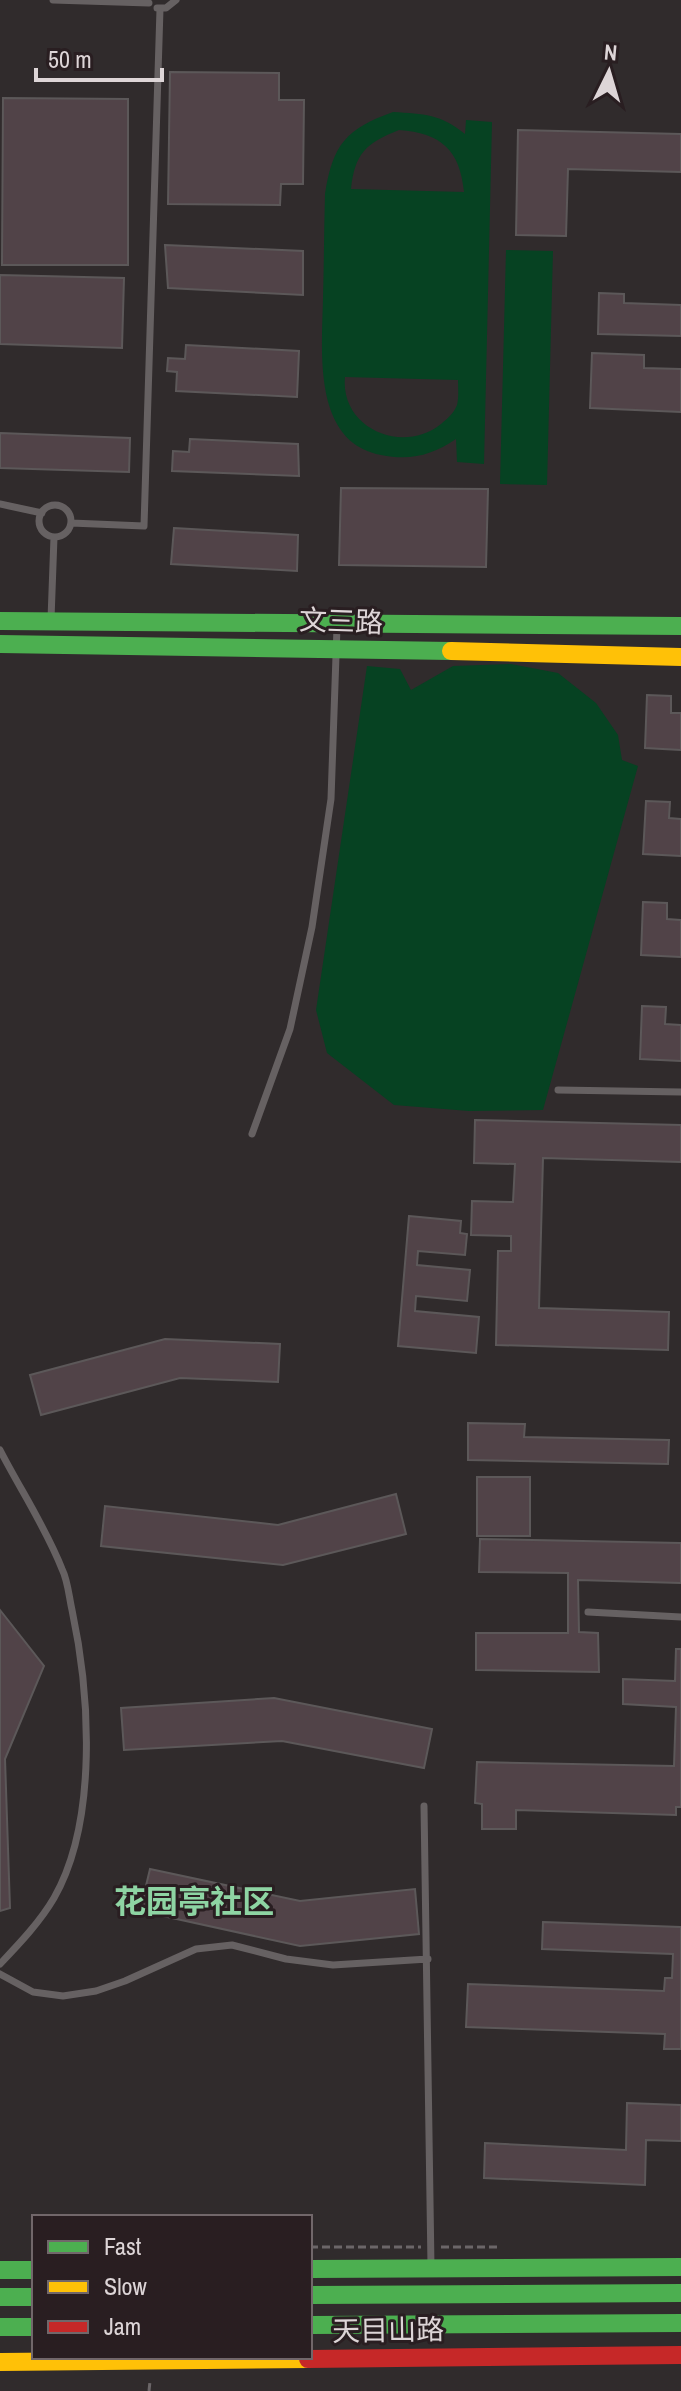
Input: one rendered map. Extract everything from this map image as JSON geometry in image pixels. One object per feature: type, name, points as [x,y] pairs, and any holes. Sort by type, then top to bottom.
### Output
[{"type":"main road","name":"文三路","points":[[0,621],[681,626]]},
{"type":"main road","name":"文三路","points":[[0,644],[336,648],[681,657]]},
{"type":"main road","points":[[312,2269],[681,2267]]},
{"type":"main road","points":[[0,2270],[32,2270]]},
{"type":"main road","name":"天目山路","points":[[312,2295],[681,2293]]},
{"type":"main road","points":[[0,2297],[32,2297]]},
{"type":"main road","name":"天目山路","points":[[312,2325],[681,2323]]},
{"type":"main road","points":[[0,2327],[32,2327]]},
{"type":"main road","name":"天目山路","points":[[312,2359],[681,2355]]},
{"type":"main road","name":"天目山路","points":[[0,2362],[292,2359]]},
{"type":"lane","points":[[53,0],[148,2],[160,9],[171,6],[176,0]]},
{"type":"lane","points":[[71,523],[144,526],[160,9]]},
{"type":"lane","points":[[0,504],[42,513]]},
{"type":"lane","points":[[50,506],[61,507],[69,513],[71,523],[67,532],[54,537],[41,528],[42,513],[50,506]]},
{"type":"lane","points":[[51,623],[54,537]]},
{"type":"lane","points":[[252,1134],[290,1029],[312,927],[331,799],[337,625]]},
{"type":"lane","points":[[558,1090],[681,1092]]},
{"type":"lane","points":[[0,1450],[63,1570],[86,1692],[84,1799],[72,1853],[54,1897],[25,1937],[0,1964]]},
{"type":"lane","points":[[588,1612],[681,1617]]},
{"type":"lane","points":[[424,1806],[431,2268]]},
{"type":"lane","points":[[0,1974],[33,1992],[63,1996],[96,1991],[196,1949],[220,1946],[232,1945],[286,1959],[333,1965],[428,1959]]},
{"type":"green space","points":[[393,112],[423,115],[448,122],[465,134],[466,120],[492,122],[484,464],[457,462],[456,439],[421,455],[381,455],[359,447],[343,432],[332,414],[326,392],[322,343],[325,194],[332,162],[344,141],[377,118]],"holes":[[[399,130],[426,135],[446,146],[458,165],[464,192],[351,189],[356,166],[364,151]],[[345,377],[458,380],[457,405],[446,420],[425,433],[409,437],[392,436],[376,431],[352,410],[346,395]]]},
{"type":"green space","points":[[506,250],[553,251],[547,485],[500,484]]},
{"type":"green space","points":[[511,664],[558,673],[596,703],[618,735],[622,760],[638,766],[543,1110],[469,1111],[394,1105],[327,1053],[316,1010],[367,666],[400,669],[411,690],[453,666]]},
{"type":"building","points":[[170,72],[279,73],[279,100],[304,100],[303,184],[281,184],[280,205],[168,204]]},
{"type":"building","points":[[3,98],[128,99],[128,265],[2,265]]},
{"type":"building","points":[[518,130],[681,134],[681,172],[568,169],[566,236],[516,235]]},
{"type":"building","points":[[165,245],[303,251],[303,295],[168,288]]},
{"type":"building","points":[[0,275],[124,278],[122,348],[0,344]]},
{"type":"building","points":[[599,293],[624,294],[624,303],[681,305],[681,336],[598,334]]},
{"type":"building","points":[[186,345],[299,351],[297,397],[176,391],[177,372],[167,371],[168,358],[185,359]]},
{"type":"building","points":[[592,353],[644,355],[644,368],[681,369],[681,412],[590,408]]},
{"type":"building","points":[[0,433],[130,438],[129,472],[0,468]]},
{"type":"building","points":[[190,439],[298,444],[299,476],[172,471],[173,451],[189,452]]},
{"type":"building","points":[[341,488],[488,489],[486,567],[339,565]]},
{"type":"building","points":[[174,528],[298,535],[297,571],[171,564]]},
{"type":"building","points":[[647,695],[671,696],[671,713],[681,713],[681,750],[645,748]]},
{"type":"building","points":[[646,801],[670,802],[669,818],[681,819],[681,856],[643,854]]},
{"type":"building","points":[[643,902],[667,903],[667,919],[681,920],[681,957],[641,955]]},
{"type":"building","points":[[642,1006],[666,1007],[665,1024],[681,1025],[681,1061],[640,1059]]},
{"type":"building","points":[[475,1120],[681,1125],[681,1162],[543,1158],[539,1308],[669,1312],[668,1350],[496,1345],[498,1251],[511,1251],[511,1236],[471,1235],[472,1201],[513,1202],[515,1164],[474,1163]]},
{"type":"building","points":[[409,1216],[461,1221],[460,1233],[467,1234],[465,1255],[418,1251],[417,1265],[470,1270],[467,1301],[416,1296],[415,1311],[479,1317],[476,1353],[398,1346]]},
{"type":"building","points":[[165,1339],[280,1344],[278,1382],[180,1378],[41,1415],[30,1375]]},
{"type":"building","points":[[468,1423],[525,1424],[524,1437],[669,1440],[668,1464],[468,1460]]},
{"type":"building","points":[[477,1477],[530,1477],[530,1536],[477,1536]]},
{"type":"building","points":[[396,1494],[406,1534],[283,1565],[101,1546],[105,1506],[278,1525]]},
{"type":"building","points":[[480,1539],[681,1543],[681,1583],[578,1580],[579,1632],[598,1633],[599,1672],[476,1670],[476,1633],[568,1633],[568,1573],[479,1572]]},
{"type":"building","points":[[0,1610],[44,1666],[5,1759],[10,1908],[0,1911]]},
{"type":"building","points":[[676,1649],[681,1649],[681,1807],[676,1807],[676,1815],[516,1810],[516,1829],[482,1829],[482,1804],[475,1803],[477,1762],[674,1766],[676,1707],[623,1704],[623,1679],[675,1681]]},
{"type":"building","points":[[274,1698],[432,1729],[424,1768],[282,1741],[124,1750],[121,1708]]},
{"type":"building","points":[[150,1869],[300,1901],[415,1889],[419,1934],[300,1946],[140,1911]]},
{"type":"building","points":[[543,1922],[681,1927],[681,2049],[664,2049],[665,2034],[466,2027],[468,1984],[664,1991],[665,1978],[672,1978],[673,1954],[542,1949]]},
{"type":"building","points":[[627,2103],[681,2105],[681,2141],[646,2140],[645,2185],[484,2178],[485,2143],[626,2150]]},
{"type":"traffic: fast","points":[[0,621],[681,626]]},
{"type":"traffic: fast","points":[[0,644],[451,651]]},
{"type":"traffic: fast","points":[[312,2269],[681,2267]]},
{"type":"traffic: fast","points":[[0,2270],[32,2270]]},
{"type":"traffic: fast","points":[[312,2295],[681,2293]]},
{"type":"traffic: fast","points":[[0,2297],[32,2297]]},
{"type":"traffic: fast","points":[[312,2325],[681,2323]]},
{"type":"traffic: fast","points":[[0,2327],[32,2327]]},
{"type":"traffic: slow","points":[[451,651],[681,657]]},
{"type":"traffic: slow","points":[[0,2362],[308,2359]]},
{"type":"traffic: jam","points":[[312,2359],[681,2355]]},
{"type":"district","name":"花园亭社区","points":[[194,1901]]}]
